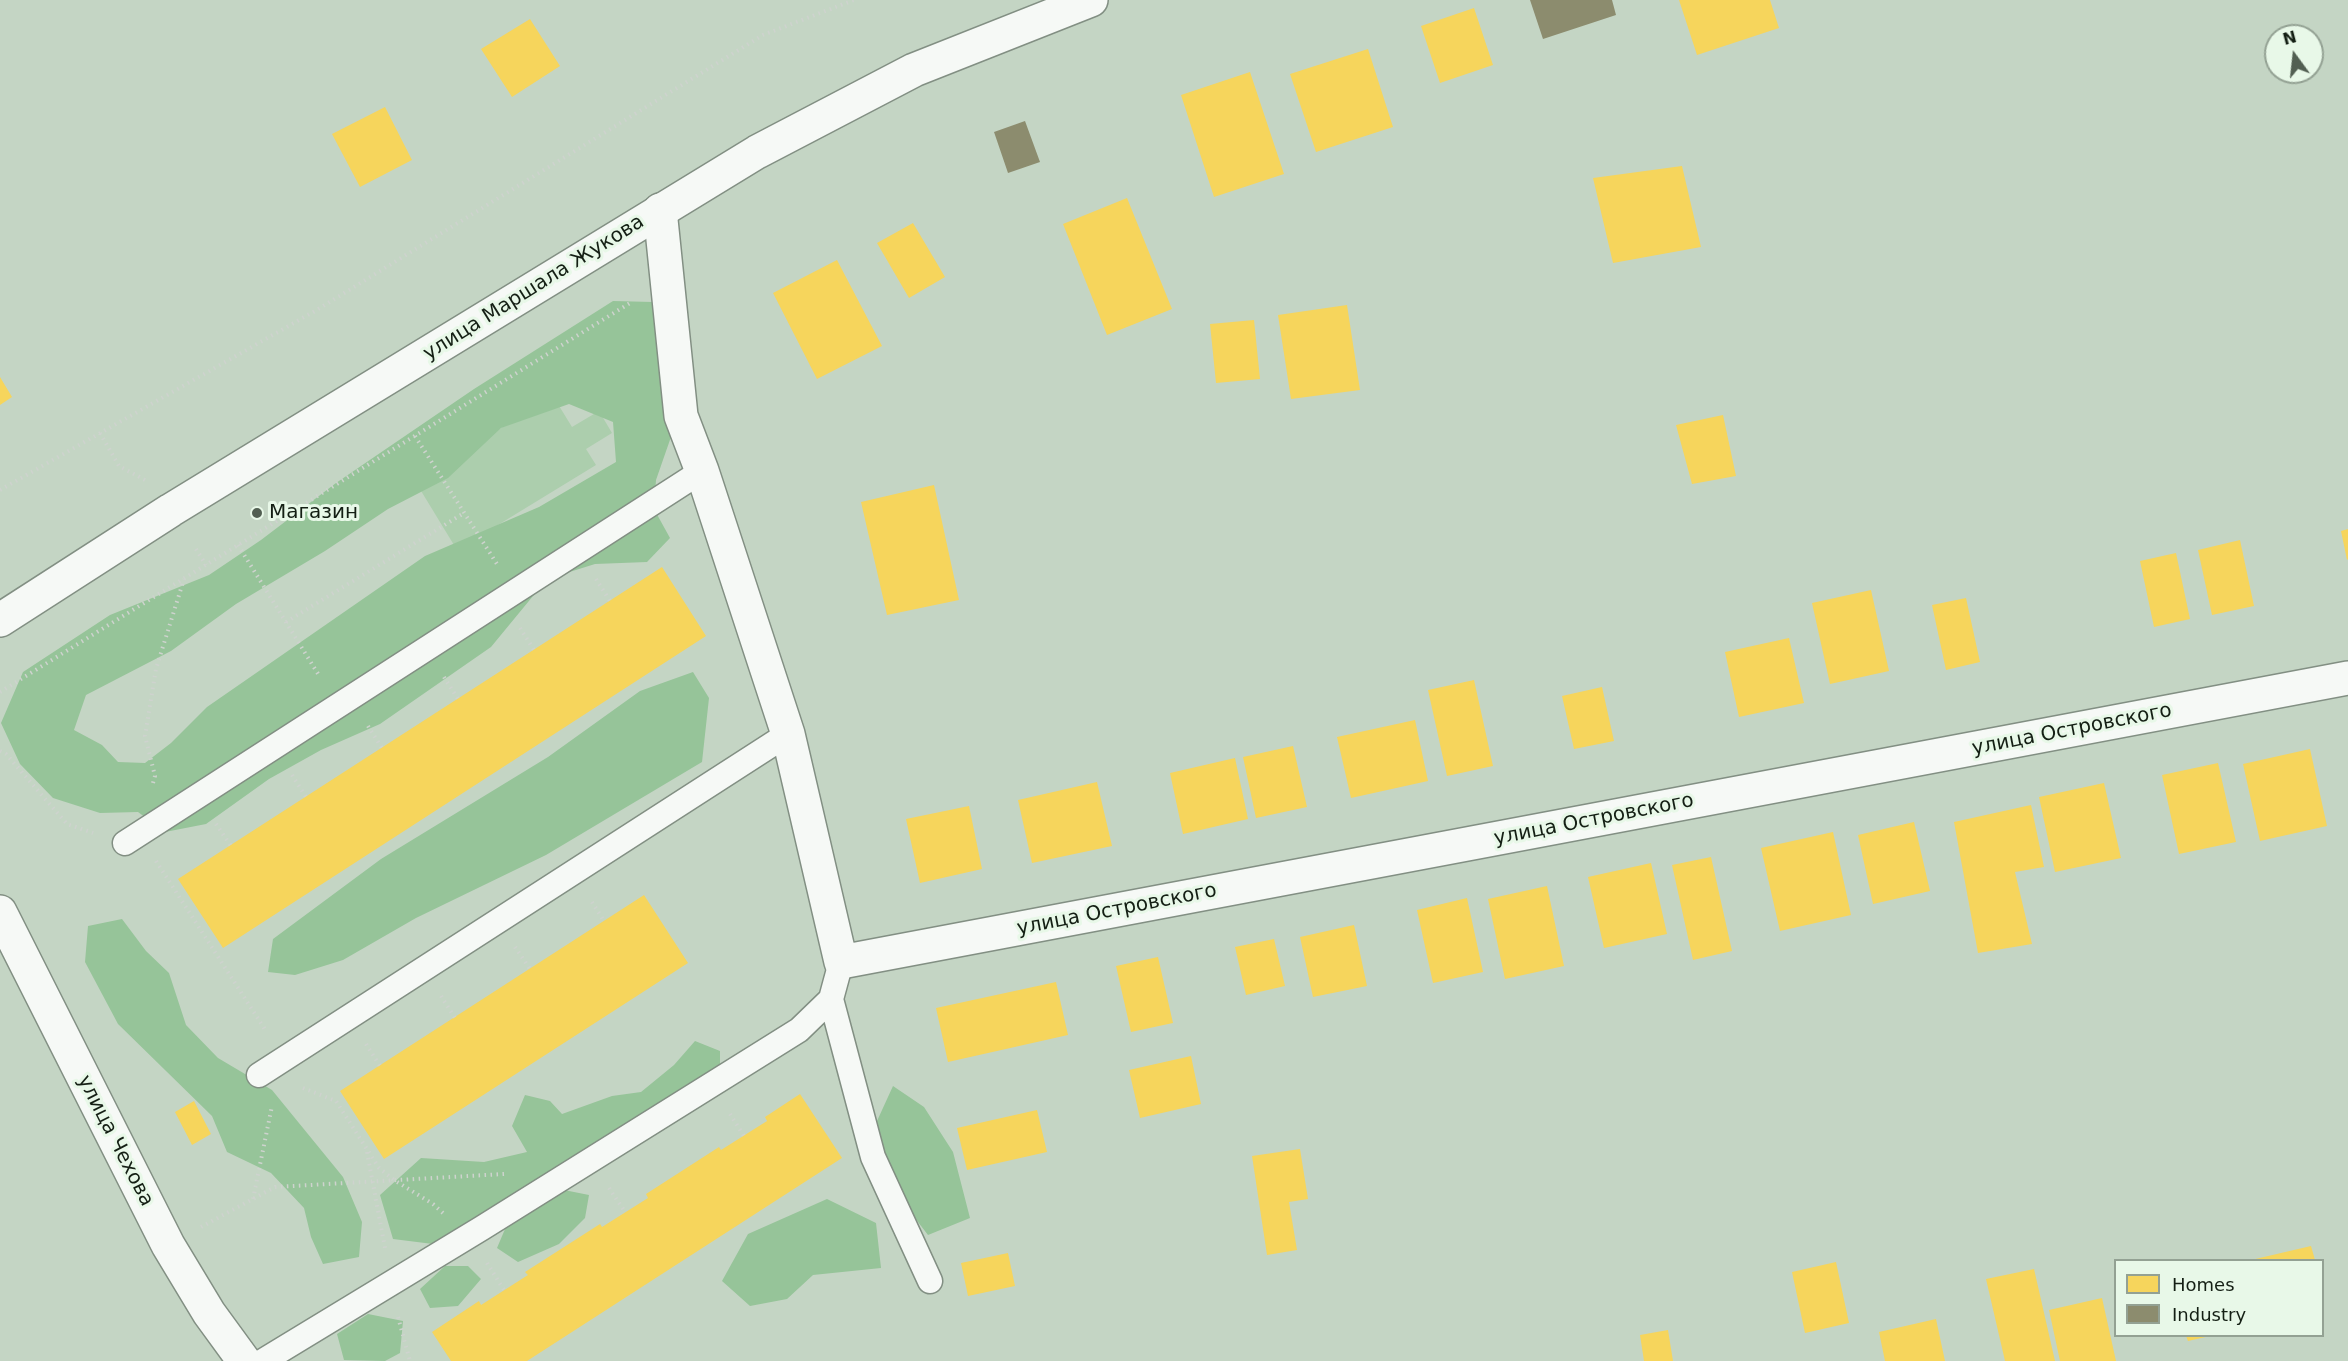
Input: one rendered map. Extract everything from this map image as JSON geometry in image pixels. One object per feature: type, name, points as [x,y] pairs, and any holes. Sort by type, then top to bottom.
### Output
[{"type":"street","name":"улица Маршала Жукова","points":[[0,620],[171,510],[757,152],[914,70],[1091,0]]},
{"type":"street","points":[[660,210],[681,416],[702,471],[788,734],[841,962]]},
{"type":"street","name":"улица Островского","points":[[841,962],[2348,678]]},
{"type":"street","name":"улица Чехова","points":[[0,912],[168,1245],[209,1313],[244,1361]]},
{"type":"lane","points":[[132,839],[702,471]]},
{"type":"lane","points":[[259,1075],[788,734]]},
{"type":"lane","points":[[841,962],[831,999],[873,1157],[930,1281]]},
{"type":"lane","points":[[263,1361],[799,1030],[831,999]]},
{"type":"path","points":[[0,490],[315,311],[762,35],[854,0]]},
{"type":"path","points":[[0,692],[667,280]]},
{"type":"path","points":[[100,433],[119,466],[156,486]]},
{"type":"path","points":[[415,436],[480,536]]},
{"type":"path","points":[[286,622],[464,513]]},
{"type":"path","points":[[238,545],[338,706]]},
{"type":"path","points":[[196,549],[206,565]]},
{"type":"path","points":[[0,751],[6,754],[67,824],[132,839],[155,776],[145,736],[156,669],[184,579]]},
{"type":"path","points":[[292,1093],[303,1088]]},
{"type":"path","points":[[253,1200],[272,1104]]},
{"type":"path","points":[[367,1148],[383,1228],[390,1284],[410,1361]]},
{"type":"path","points":[[168,1245],[275,1187],[508,1173]]},
{"type":"green space","points":[[613,301],[653,302],[672,434],[656,480],[654,509],[670,538],[647,562],[595,564],[547,579],[491,647],[380,724],[321,750],[269,779],[206,824],[165,832],[138,812],[100,813],[53,798],[20,764],[1,723],[23,672],[110,615],[209,575],[261,540],[336,483],[474,389]],"holes":[[[569,404],[613,422],[616,462],[539,507],[425,556],[207,707],[171,743],[145,763],[118,762],[102,745],[74,730],[86,695],[171,651],[236,604],[325,551],[388,509],[448,478],[501,428]]]},
{"type":"green space","points":[[553,396],[572,427],[599,411],[612,433],[586,449],[596,465],[457,550],[415,481]]},
{"type":"green space","points":[[693,672],[709,698],[702,762],[546,855],[416,918],[343,960],[295,975],[268,972],[273,939],[381,859],[548,757],[640,691]]},
{"type":"green space","points":[[122,919],[146,951],[169,973],[186,1025],[218,1058],[272,1090],[343,1177],[362,1222],[359,1257],[323,1264],[311,1237],[304,1208],[271,1173],[227,1152],[212,1116],[118,1024],[85,962],[88,926]]},
{"type":"green space","points":[[695,1041],[720,1051],[720,1072],[669,1112],[600,1139],[580,1166],[433,1244],[393,1239],[380,1195],[421,1158],[484,1162],[527,1152],[512,1126],[525,1095],[550,1101],[562,1114],[612,1096],[641,1092],[674,1065]]},
{"type":"green space","points":[[893,1086],[924,1107],[953,1152],[970,1218],[928,1235],[888,1183],[877,1121]]},
{"type":"green space","points":[[559,1189],[589,1195],[585,1218],[559,1244],[518,1262],[497,1248],[508,1222]]},
{"type":"green space","points":[[827,1199],[876,1223],[881,1268],[813,1275],[787,1299],[750,1306],[722,1281],[748,1234]]},
{"type":"green space","points":[[445,1266],[468,1266],[481,1279],[458,1306],[430,1308],[420,1289]]},
{"type":"green space","points":[[368,1314],[403,1321],[400,1353],[385,1361],[344,1360],[337,1334]]},
{"type":"building: Homes","points":[[1679,0],[1770,0],[1779,28],[1697,55]]},
{"type":"building: Homes","points":[[1474,8],[1493,65],[1440,83],[1421,26]]},
{"type":"building: Homes","points":[[530,19],[560,66],[512,97],[481,49]]},
{"type":"building: Homes","points":[[1368,49],[1393,127],[1316,152],[1290,74]]},
{"type":"building: Homes","points":[[1250,72],[1284,174],[1214,197],[1181,95]]},
{"type":"building: Homes","points":[[385,107],[412,160],[360,187],[332,134]]},
{"type":"building: Homes","points":[[1682,166],[1701,247],[1613,263],[1593,178]]},
{"type":"building: Homes","points":[[1127,198],[1172,309],[1107,335],[1063,224]]},
{"type":"building: Homes","points":[[913,223],[945,277],[909,298],[877,243]]},
{"type":"building: Homes","points":[[837,260],[882,346],[817,379],[773,293]]},
{"type":"building: Homes","points":[[1347,305],[1360,390],[1291,399],[1278,315]]},
{"type":"building: Homes","points":[[1254,320],[1260,379],[1216,383],[1210,324]]},
{"type":"building: Homes","points":[[0,377],[12,397],[0,405]]},
{"type":"building: Homes","points":[[1723,415],[1736,476],[1692,484],[1676,425]]},
{"type":"building: Homes","points":[[934,485],[959,600],[887,615],[861,502]]},
{"type":"building: Homes","points":[[2348,529],[2348,559],[2347,560],[2341,531]]},
{"type":"building: Homes","points":[[2240,540],[2254,606],[2212,615],[2198,550]]},
{"type":"building: Homes","points":[[2176,553],[2190,619],[2154,627],[2140,561]]},
{"type":"building: Homes","points":[[662,567],[706,636],[223,948],[178,879]]},
{"type":"building: Homes","points":[[1871,590],[1889,671],[1830,684],[1812,603]]},
{"type":"building: Homes","points":[[1966,598],[1980,662],[1946,670],[1932,605]]},
{"type":"building: Homes","points":[[1789,638],[1804,703],[1739,717],[1725,652]]},
{"type":"building: Homes","points":[[1474,680],[1493,766],[1447,776],[1428,690]]},
{"type":"building: Homes","points":[[1602,687],[1614,741],[1574,749],[1562,696]]},
{"type":"building: Homes","points":[[1415,720],[1428,781],[1351,798],[1337,737]]},
{"type":"building: Homes","points":[[1293,746],[1307,807],[1256,818],[1243,757]]},
{"type":"building: Homes","points":[[2310,749],[2327,826],[2260,841],[2243,764]]},
{"type":"building: Homes","points":[[1235,758],[1248,819],[1183,834],[1170,773]]},
{"type":"building: Homes","points":[[2218,763],[2236,842],[2179,854],[2162,775]]},
{"type":"building: Homes","points":[[1097,782],[1112,846],[1032,863],[1018,800]]},
{"type":"building: Homes","points":[[2104,783],[2121,858],[2055,872],[2039,797]]},
{"type":"building: Homes","points":[[2031,805],[2044,867],[2015,872],[2032,944],[1978,953],[1954,822]]},
{"type":"building: Homes","points":[[969,806],[982,869],[920,883],[906,819]]},
{"type":"building: Homes","points":[[1914,822],[1930,891],[1873,904],[1858,835]]},
{"type":"building: Homes","points":[[1833,832],[1851,915],[1780,931],[1761,848]]},
{"type":"building: Homes","points":[[1711,857],[1732,951],[1693,960],[1672,865]]},
{"type":"building: Homes","points":[[1651,863],[1667,934],[1604,948],[1588,877]]},
{"type":"building: Homes","points":[[1547,886],[1564,966],[1505,979],[1488,899]]},
{"type":"building: Homes","points":[[644,895],[688,963],[384,1159],[340,1091]]},
{"type":"building: Homes","points":[[1467,898],[1483,972],[1433,983],[1417,910]]},
{"type":"building: Homes","points":[[1354,925],[1367,986],[1313,997],[1300,937]]},
{"type":"building: Homes","points":[[1274,939],[1285,986],[1246,995],[1235,947]]},
{"type":"building: Homes","points":[[1158,957],[1173,1023],[1131,1032],[1116,966]]},
{"type":"building: Homes","points":[[1056,982],[1068,1035],[948,1062],[936,1008]]},
{"type":"building: Homes","points":[[1191,1056],[1201,1104],[1140,1118],[1129,1070]]},
{"type":"building: Homes","points":[[800,1094],[842,1158],[527,1361],[451,1361],[432,1332],[479,1301],[481,1305],[528,1275],[525,1272],[600,1224],[602,1227],[648,1198],[646,1194],[719,1147],[721,1150],[767,1121],[765,1117]]},
{"type":"building: Homes","points":[[194,1101],[211,1134],[192,1145],[175,1112]]},
{"type":"building: Homes","points":[[1037,1110],[1047,1152],[967,1170],[957,1128]]},
{"type":"building: Homes","points":[[1300,1149],[1308,1199],[1289,1202],[1297,1250],[1267,1255],[1252,1156]]},
{"type":"building: Homes","points":[[2311,1246],[2315,1259],[2255,1259]]},
{"type":"building: Homes","points":[[1008,1253],[1015,1286],[968,1296],[961,1263]]},
{"type":"building: Homes","points":[[1836,1262],[1849,1323],[1805,1333],[1792,1272]]},
{"type":"building: Homes","points":[[2034,1269],[2055,1361],[2005,1361],[1986,1279]]},
{"type":"building: Homes","points":[[2102,1298],[2116,1361],[2060,1361],[2049,1310]]},
{"type":"building: Homes","points":[[1936,1319],[1945,1361],[1885,1361],[1879,1332]]},
{"type":"building: Homes","points":[[1668,1330],[1673,1361],[1644,1361],[1640,1335]]},
{"type":"building: Homes","points":[[2186,1337],[2206,1337],[2188,1341]]},
{"type":"building: Industry","points":[[1530,0],[1612,0],[1616,15],[1543,39]]},
{"type":"building: Industry","points":[[1025,121],[1040,162],[1008,173],[994,132]]},
{"type":"place","name":"Магазин","points":[[257,513]]}]
